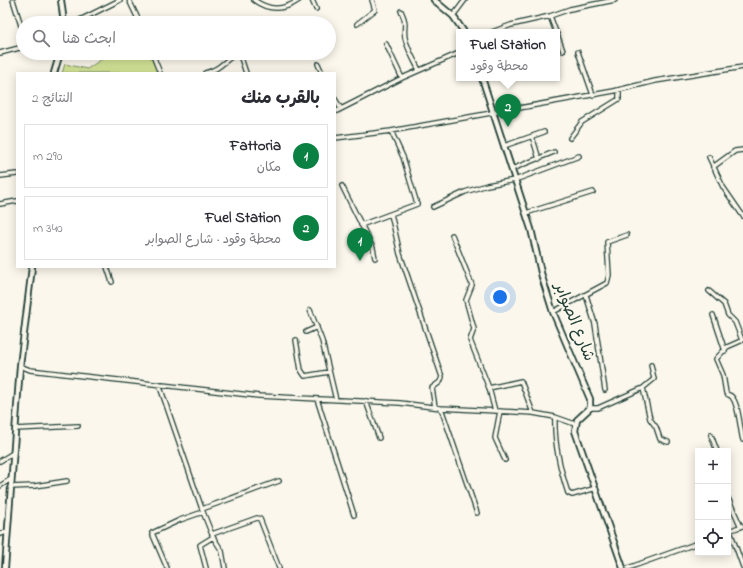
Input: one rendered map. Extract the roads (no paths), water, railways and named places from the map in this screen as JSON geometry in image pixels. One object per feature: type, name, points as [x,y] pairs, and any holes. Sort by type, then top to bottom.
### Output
[{"type":"street","points":[[13,0],[18,16]]},
{"type":"street","points":[[61,0],[63,16]]},
{"type":"street","points":[[88,16],[120,0]]},
{"type":"street","points":[[129,0],[137,16]]},
{"type":"street","points":[[254,0],[266,7],[277,9],[290,6],[299,0]]},
{"type":"street","points":[[312,0],[316,9]]},
{"type":"street","points":[[357,24],[375,10],[372,0]]},
{"type":"street","points":[[434,0],[453,16],[462,29]]},
{"type":"street","points":[[439,0],[442,6]]},
{"type":"street","points":[[453,16],[465,0]]},
{"type":"street","points":[[500,29],[510,25],[550,16],[570,9],[615,0]]},
{"type":"street","points":[[401,11],[406,24],[406,40],[419,70]]},
{"type":"street","points":[[550,16],[555,29]]},
{"type":"street","points":[[560,42],[563,51]]},
{"type":"street","points":[[386,44],[402,78]]},
{"type":"street","points":[[0,53],[16,49]]},
{"type":"street","points":[[578,52],[593,95]]},
{"type":"street","points":[[336,112],[402,78],[456,53]]},
{"type":"street","points":[[54,72],[58,60]]},
{"type":"street","points":[[155,60],[160,72]]},
{"type":"street","points":[[209,72],[216,70],[225,60]]},
{"type":"street","points":[[242,60],[246,72]]},
{"type":"street","points":[[318,64],[322,72]]},
{"type":"street","points":[[336,138],[391,131],[619,90],[655,80],[743,67]]},
{"type":"street","name":"شارع الصوابر","points":[[483,81],[526,213],[553,312],[588,393],[590,408]]},
{"type":"street","points":[[570,138],[582,122],[619,99],[619,90]]},
{"type":"street","points":[[336,101],[341,109]]},
{"type":"street","points":[[361,225],[412,207],[417,202],[403,157],[391,131]]},
{"type":"street","points":[[504,146],[544,132]]},
{"type":"street","points":[[532,136],[539,159]]},
{"type":"street","points":[[713,167],[736,151],[743,150]]},
{"type":"street","points":[[512,169],[554,152]]},
{"type":"street","points":[[433,207],[465,192],[487,184],[515,180],[579,156]]},
{"type":"street","points":[[709,157],[729,197],[743,216]]},
{"type":"street","points":[[0,176],[16,174]]},
{"type":"street","points":[[342,186],[375,258]]},
{"type":"street","points":[[526,213],[593,192]]},
{"type":"street","points":[[0,204],[16,201]]},
{"type":"street","points":[[391,214],[400,254],[442,378],[440,382],[432,388],[435,407]]},
{"type":"street","points":[[452,235],[472,285],[466,300],[474,329],[470,340],[489,388],[495,411]]},
{"type":"street","points":[[553,312],[603,286],[609,280],[607,242],[627,235]]},
{"type":"street","points":[[5,568],[20,366],[32,268]]},
{"type":"street","points":[[107,268],[112,282]]},
{"type":"street","points":[[709,291],[724,304],[728,316],[735,322],[742,340],[727,347],[725,351],[716,359],[723,375],[726,393],[732,398],[739,416],[739,428],[743,440]]},
{"type":"street","points":[[586,295],[596,324],[605,390]]},
{"type":"street","points":[[310,310],[317,327],[336,400]]},
{"type":"street","points":[[713,315],[725,351]]},
{"type":"street","points":[[306,332],[317,327]]},
{"type":"street","points":[[296,340],[301,370],[305,376],[329,372]]},
{"type":"street","points":[[623,568],[575,431],[575,424],[579,417],[590,408],[598,408],[643,388],[654,379],[651,365]]},
{"type":"street","points":[[20,366],[30,370],[259,396],[366,401],[533,414],[555,417],[575,424]]},
{"type":"street","points":[[489,388],[521,381],[533,414]]},
{"type":"street","points":[[160,384],[212,536],[222,552],[225,568]]},
{"type":"street","points":[[643,388],[650,419],[656,427],[660,439],[668,442]]},
{"type":"street","points":[[317,399],[354,515]]},
{"type":"street","points":[[366,401],[379,438]]},
{"type":"street","points":[[441,408],[477,513]]},
{"type":"street","points":[[500,411],[495,438],[505,460]]},
{"type":"street","points":[[555,417],[558,453],[568,493],[572,496],[596,488]]},
{"type":"street","points":[[15,429],[78,426]]},
{"type":"street","points":[[711,435],[716,448]]},
{"type":"street","points":[[0,461],[13,453]]},
{"type":"street","points":[[0,486],[11,479]]},
{"type":"street","points":[[10,487],[35,486],[67,481]]},
{"type":"street","points":[[167,568],[152,533],[203,510],[280,481]]},
{"type":"street","points":[[731,504],[742,526],[731,530]]},
{"type":"street","points":[[206,568],[200,545],[212,536],[257,518],[260,519],[279,568]]},
{"type":"street","points":[[0,534],[7,532]]},
{"type":"street","points":[[731,536],[743,567]]},
{"type":"street","points":[[628,568],[695,544]]},
{"type":"place","name":"Fuel Station","points":[[508,127]]},
{"type":"place","name":"Fattoria","points":[[360,261]]}]
